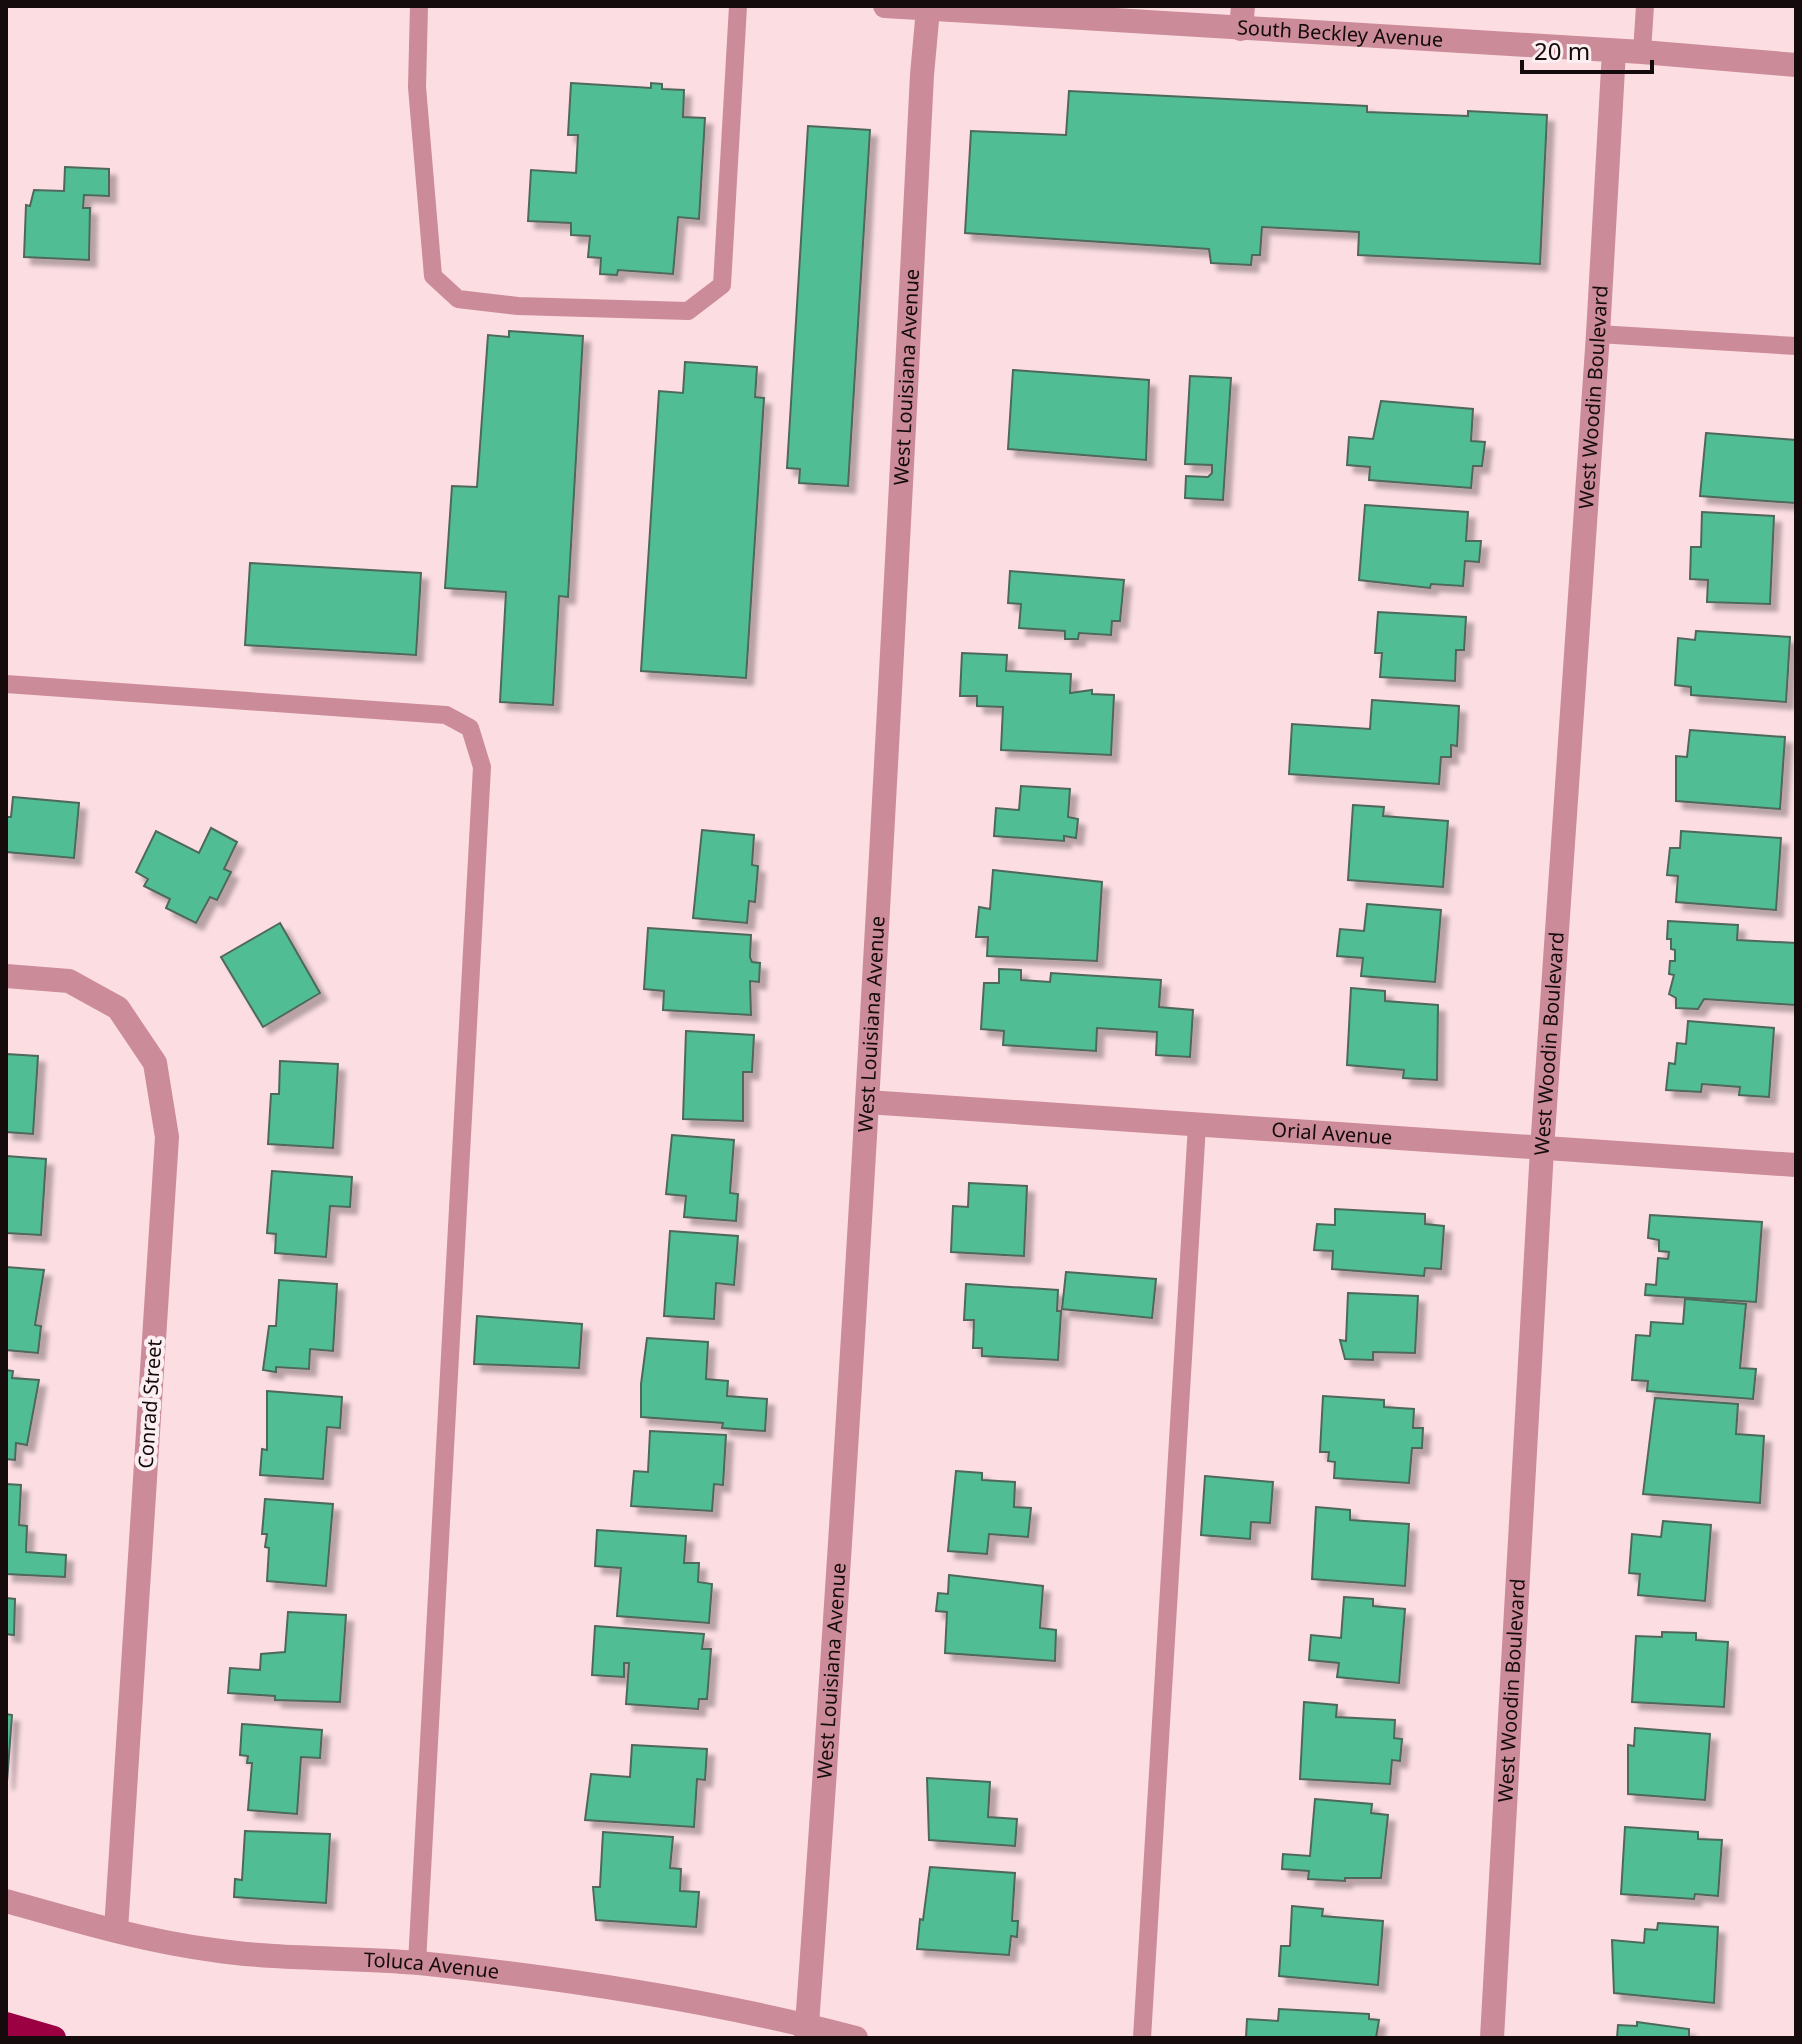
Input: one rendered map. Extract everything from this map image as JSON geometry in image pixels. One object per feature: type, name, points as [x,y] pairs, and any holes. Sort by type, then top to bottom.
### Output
[{"type":"highway","points":[[6,2024],[54,2038]]},
{"type":"street","name":"South Beckley Avenue","points":[[885,6],[1242,18],[1796,65]]},
{"type":"street","name":"West Louisiana Avenue","points":[[806,2032],[845,1479],[928,9]]},
{"type":"street","name":"West Woodin Boulevard","points":[[1492,2038],[1542,1149],[1598,334],[1614,51]]},
{"type":"street","name":"Conrad Street","points":[[6,976],[69,981],[118,1008],[155,1063],[167,1137],[116,1930]]},
{"type":"street","name":"Orial Avenue","points":[[867,1102],[1796,1165]]},
{"type":"street","name":"Toluca Avenue","points":[[6,1901],[116,1930],[213,1950],[417,1963],[599,1984],[734,2009],[806,2032],[856,2038]]},
{"type":"lane","points":[[419,6],[417,87],[433,276],[458,299],[518,306],[688,311],[722,285],[738,6]]},
{"type":"lane","points":[[1642,52],[1645,6]]},
{"type":"lane","points":[[1598,334],[1796,346]]},
{"type":"lane","points":[[6,684],[446,715],[470,728],[482,767],[417,1963]]},
{"type":"lane","points":[[1142,2038],[1197,1125]]},
{"type":"building","points":[[571,83],[651,88],[651,83],[662,84],[662,89],[684,90],[683,117],[705,118],[699,219],[678,217],[673,274],[618,270],[617,275],[600,274],[601,258],[588,257],[590,236],[571,235],[571,223],[528,221],[531,170],[576,173],[578,135],[568,135]]},
{"type":"building","points":[[1069,91],[1367,106],[1367,112],[1468,116],[1468,111],[1547,115],[1540,264],[1358,255],[1359,232],[1262,227],[1260,255],[1252,255],[1251,265],[1211,263],[1209,249],[965,233],[971,131],[1066,135]]},
{"type":"building","points":[[808,126],[870,130],[848,486],[799,483],[800,469],[787,468]]},
{"type":"building","points":[[65,167],[109,169],[109,196],[84,195],[83,208],[90,208],[89,260],[24,257],[26,205],[30,206],[34,190],[64,191]]},
{"type":"building","points":[[509,331],[583,336],[568,597],[559,596],[553,705],[500,702],[506,592],[445,588],[452,486],[477,487],[488,335],[509,337]]},
{"type":"building","points":[[685,362],[757,367],[755,397],[764,398],[746,678],[641,671],[659,391],[683,393]]},
{"type":"building","points":[[1013,370],[1149,380],[1146,460],[1008,449]]},
{"type":"building","points":[[1190,376],[1231,378],[1223,500],[1185,498],[1186,476],[1208,477],[1212,473],[1212,465],[1185,464]]},
{"type":"building","points":[[1381,401],[1473,409],[1471,441],[1485,442],[1482,466],[1473,466],[1471,488],[1369,480],[1370,467],[1347,465],[1349,437],[1373,439]]},
{"type":"building","points":[[1706,433],[1796,440],[1795,503],[1700,496]]},
{"type":"building","points":[[1365,505],[1468,512],[1466,541],[1481,541],[1479,562],[1465,561],[1463,586],[1431,584],[1430,588],[1359,580]]},
{"type":"building","points":[[1702,512],[1774,516],[1770,604],[1707,602],[1708,580],[1690,579],[1691,547],[1701,547]]},
{"type":"building","points":[[250,563],[421,573],[416,655],[245,645]]},
{"type":"building","points":[[1010,571],[1124,580],[1120,621],[1112,621],[1111,635],[1079,633],[1078,639],[1065,639],[1065,631],[1019,628],[1021,604],[1008,603]]},
{"type":"building","points":[[1378,612],[1466,617],[1464,650],[1456,650],[1455,681],[1380,677],[1382,653],[1375,653]]},
{"type":"building","points":[[1696,631],[1790,637],[1786,702],[1691,695],[1691,687],[1675,685],[1678,638],[1695,640]]},
{"type":"building","points":[[962,653],[1007,655],[1006,671],[1071,674],[1070,693],[1092,690],[1092,694],[1114,695],[1111,755],[1001,750],[1003,707],[977,706],[977,696],[960,696]]},
{"type":"building","points":[[1372,700],[1459,706],[1457,746],[1451,745],[1451,757],[1441,757],[1439,784],[1289,774],[1292,724],[1370,729]]},
{"type":"building","points":[[1690,730],[1785,737],[1780,809],[1676,801],[1676,756],[1687,757]]},
{"type":"building","points":[[1021,786],[1070,789],[1068,817],[1078,819],[1076,838],[1064,836],[1064,841],[994,836],[996,808],[1019,810]]},
{"type":"building","points":[[13,797],[79,803],[74,858],[6,852],[6,817],[11,817]]},
{"type":"building","points":[[1353,805],[1384,807],[1383,816],[1448,821],[1443,887],[1348,880]]},
{"type":"building","points":[[211,828],[237,842],[224,869],[231,872],[217,900],[210,897],[196,923],[166,908],[170,899],[144,886],[148,879],[136,872],[156,831],[199,853]]},
{"type":"building","points":[[702,830],[754,835],[752,865],[758,866],[755,902],[749,901],[747,923],[693,918]]},
{"type":"building","points":[[1681,831],[1781,838],[1776,910],[1676,902],[1678,876],[1667,875],[1670,848],[1680,848]]},
{"type":"building","points":[[993,870],[1102,882],[1097,961],[987,956],[988,937],[976,937],[979,907],[990,909]]},
{"type":"building","points":[[1367,904],[1441,910],[1435,982],[1361,976],[1363,958],[1337,956],[1340,929],[1364,931]]},
{"type":"building","points":[[1668,921],[1738,925],[1737,940],[1796,943],[1796,1005],[1704,999],[1698,1009],[1676,1008],[1676,998],[1669,994],[1674,975],[1669,974],[1670,961],[1675,961],[1675,950],[1671,949],[1671,939],[1667,939]]},
{"type":"building","points":[[280,923],[320,993],[263,1027],[221,957]]},
{"type":"building","points":[[648,928],[751,935],[750,957],[752,962],[760,963],[759,982],[750,981],[751,1015],[663,1010],[664,991],[644,989]]},
{"type":"building","points":[[999,969],[1021,970],[1021,980],[1050,982],[1051,973],[1161,980],[1159,1007],[1193,1010],[1190,1057],[1156,1055],[1157,1032],[1097,1028],[1096,1051],[1003,1045],[1004,1031],[981,1029],[984,983],[999,983]]},
{"type":"building","points":[[1351,988],[1385,991],[1385,1001],[1438,1005],[1437,1080],[1403,1078],[1404,1070],[1347,1065]]},
{"type":"building","points":[[1688,1021],[1774,1028],[1769,1097],[1739,1095],[1740,1087],[1702,1084],[1701,1092],[1666,1090],[1669,1063],[1675,1064],[1677,1043],[1686,1044]]},
{"type":"building","points":[[686,1031],[754,1035],[752,1072],[743,1072],[743,1121],[683,1119]]},
{"type":"building","points":[[6,1054],[38,1056],[33,1134],[6,1132]]},
{"type":"building","points":[[280,1061],[338,1064],[333,1148],[268,1144],[271,1094],[279,1094]]},
{"type":"building","points":[[672,1135],[734,1140],[730,1193],[738,1194],[736,1221],[684,1217],[686,1196],[666,1194]]},
{"type":"building","points":[[6,1156],[46,1159],[41,1235],[6,1233]]},
{"type":"building","points":[[272,1171],[352,1177],[350,1207],[330,1206],[326,1257],[275,1253],[276,1234],[267,1233]]},
{"type":"building","points":[[969,1183],[1027,1186],[1024,1256],[951,1252],[953,1206],[968,1207]]},
{"type":"building","points":[[1335,1209],[1425,1214],[1425,1224],[1444,1226],[1441,1269],[1425,1268],[1424,1276],[1332,1269],[1333,1251],[1314,1250],[1317,1224],[1335,1225]]},
{"type":"building","points":[[1650,1215],[1762,1222],[1756,1302],[1645,1295],[1646,1284],[1656,1285],[1658,1258],[1668,1259],[1669,1252],[1659,1251],[1659,1240],[1648,1238]]},
{"type":"building","points":[[670,1231],[738,1236],[734,1285],[716,1283],[714,1319],[664,1316]]},
{"type":"building","points":[[6,1267],[44,1270],[35,1325],[41,1326],[38,1353],[6,1350]]},
{"type":"building","points":[[1066,1272],[1156,1279],[1152,1318],[1062,1309]]},
{"type":"building","points":[[279,1280],[337,1284],[333,1351],[310,1349],[309,1369],[276,1367],[276,1372],[263,1370],[269,1326],[276,1326]]},
{"type":"building","points":[[966,1284],[1058,1290],[1057,1311],[1061,1311],[1058,1360],[982,1356],[982,1348],[973,1348],[974,1320],[964,1320]]},
{"type":"building","points":[[1348,1293],[1418,1296],[1415,1353],[1373,1352],[1373,1360],[1345,1359],[1340,1340],[1346,1341]]},
{"type":"building","points":[[1685,1299],[1746,1304],[1740,1368],[1756,1369],[1753,1399],[1647,1391],[1648,1381],[1632,1380],[1636,1335],[1650,1336],[1651,1322],[1683,1324]]},
{"type":"building","points":[[477,1316],[582,1324],[579,1368],[474,1364]]},
{"type":"building","points":[[647,1338],[708,1342],[706,1379],[728,1381],[727,1396],[767,1399],[765,1431],[722,1428],[723,1423],[641,1417],[641,1384]]},
{"type":"building","points":[[6,1370],[13,1371],[12,1378],[39,1380],[27,1445],[16,1443],[15,1460],[6,1459]]},
{"type":"building","points":[[267,1391],[342,1397],[340,1428],[327,1427],[323,1479],[260,1475],[262,1449],[267,1450]]},
{"type":"building","points":[[1323,1396],[1384,1400],[1384,1407],[1414,1409],[1413,1428],[1423,1428],[1422,1448],[1412,1448],[1409,1483],[1334,1478],[1335,1462],[1328,1461],[1329,1452],[1320,1452]]},
{"type":"building","points":[[1655,1398],[1738,1404],[1736,1434],[1764,1436],[1760,1503],[1643,1494]]},
{"type":"building","points":[[650,1431],[726,1435],[723,1485],[714,1484],[712,1511],[631,1506],[634,1471],[648,1472]]},
{"type":"building","points":[[956,1471],[982,1473],[982,1480],[1015,1482],[1014,1507],[1031,1508],[1028,1537],[989,1534],[987,1554],[948,1551]]},
{"type":"building","points":[[1205,1476],[1273,1482],[1270,1523],[1251,1522],[1250,1539],[1201,1535]]},
{"type":"building","points":[[6,1484],[21,1485],[19,1525],[27,1526],[26,1552],[66,1555],[65,1577],[6,1574]]},
{"type":"building","points":[[265,1499],[333,1504],[326,1586],[267,1581],[269,1548],[265,1547],[267,1534],[262,1534]]},
{"type":"building","points":[[1316,1507],[1350,1510],[1350,1520],[1409,1524],[1405,1586],[1312,1579]]},
{"type":"building","points":[[1663,1521],[1711,1525],[1705,1601],[1638,1595],[1640,1574],[1629,1573],[1632,1534],[1661,1537]]},
{"type":"building","points":[[597,1530],[686,1536],[684,1563],[699,1563],[698,1582],[712,1584],[709,1623],[617,1616],[621,1568],[595,1566]]},
{"type":"building","points":[[949,1575],[1043,1586],[1040,1628],[1056,1630],[1055,1661],[945,1653],[947,1612],[936,1611],[938,1593],[948,1594]]},
{"type":"building","points":[[1344,1597],[1373,1599],[1373,1606],[1405,1609],[1399,1683],[1337,1677],[1339,1663],[1309,1660],[1311,1635],[1341,1638]]},
{"type":"building","points":[[6,1598],[15,1599],[14,1635],[6,1634]]},
{"type":"building","points":[[288,1612],[346,1615],[340,1702],[275,1700],[275,1696],[228,1693],[230,1668],[260,1670],[261,1654],[285,1652]]},
{"type":"building","points":[[595,1626],[704,1634],[702,1649],[711,1649],[707,1699],[699,1699],[698,1709],[626,1704],[629,1663],[624,1663],[624,1677],[592,1675]]},
{"type":"building","points":[[1662,1632],[1696,1633],[1696,1640],[1728,1642],[1724,1707],[1632,1702],[1636,1636],[1662,1637]]},
{"type":"building","points":[[1304,1702],[1337,1705],[1336,1717],[1395,1720],[1394,1738],[1402,1739],[1400,1761],[1392,1760],[1390,1784],[1300,1779]]},
{"type":"building","points":[[6,1714],[12,1715],[7,1782],[6,1782]]},
{"type":"building","points":[[242,1724],[322,1730],[320,1758],[301,1757],[297,1814],[248,1810],[252,1763],[247,1763],[248,1756],[240,1755]]},
{"type":"building","points":[[1635,1728],[1710,1734],[1705,1800],[1628,1794],[1628,1745],[1634,1746]]},
{"type":"building","points":[[632,1745],[707,1749],[705,1780],[697,1779],[694,1827],[585,1820],[591,1774],[630,1777]]},
{"type":"building","points":[[927,1778],[990,1782],[988,1817],[1017,1819],[1015,1846],[929,1840]]},
{"type":"building","points":[[1315,1799],[1372,1804],[1371,1813],[1388,1815],[1381,1878],[1345,1878],[1345,1881],[1308,1879],[1309,1871],[1282,1869],[1283,1854],[1310,1856]]},
{"type":"building","points":[[1625,1827],[1698,1832],[1698,1839],[1722,1840],[1718,1896],[1695,1894],[1694,1899],[1621,1894]]},
{"type":"building","points":[[245,1831],[330,1834],[326,1903],[234,1897],[235,1879],[242,1880]]},
{"type":"building","points":[[603,1832],[673,1837],[670,1868],[681,1869],[680,1891],[699,1892],[696,1927],[596,1920],[593,1887],[600,1887]]},
{"type":"building","points":[[930,1867],[1015,1873],[1012,1921],[1018,1921],[1017,1937],[1011,1936],[1009,1955],[917,1949]]},
{"type":"building","points":[[1292,1906],[1323,1909],[1322,1916],[1383,1921],[1378,1985],[1279,1976],[1281,1946],[1290,1946]]},
{"type":"building","points":[[1658,1923],[1718,1927],[1714,2003],[1614,1993],[1612,1940],[1644,1943],[1645,1929],[1657,1930]]},
{"type":"building","points":[[1279,2009],[1369,2014],[1369,2019],[1379,2020],[1376,2038],[1246,2038],[1247,2019],[1278,2021]]},
{"type":"building","points":[[1637,2022],[1689,2029],[1689,2038],[1617,2038],[1618,2025],[1637,2026]]}]
